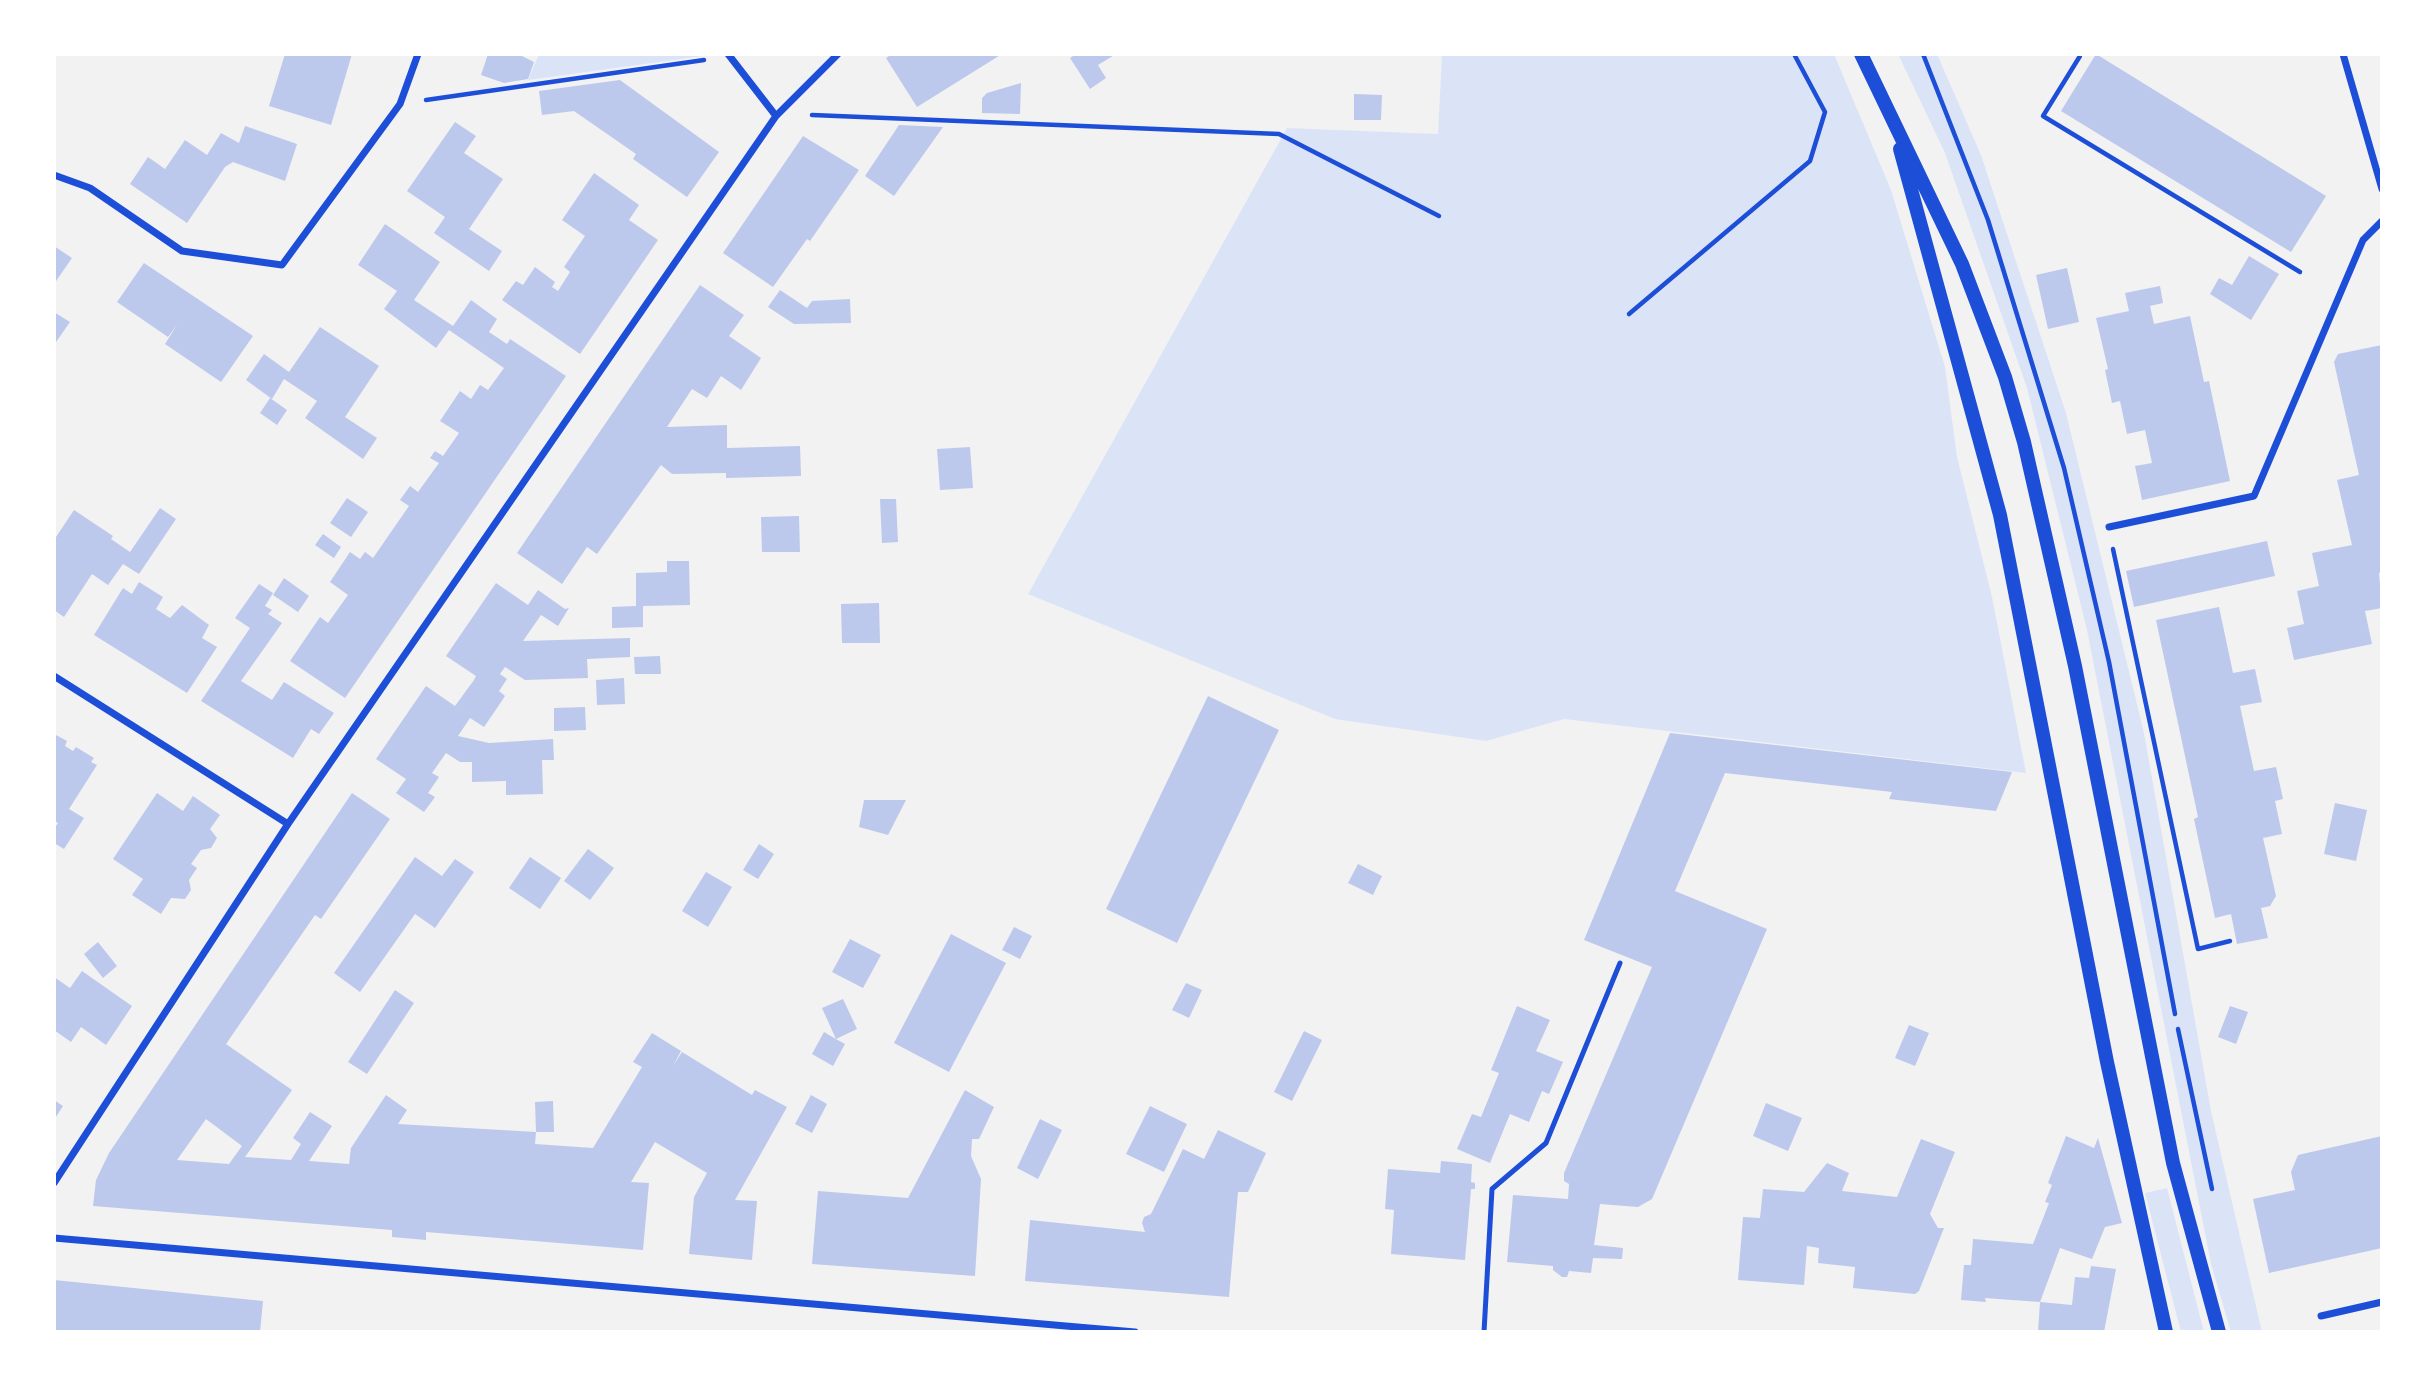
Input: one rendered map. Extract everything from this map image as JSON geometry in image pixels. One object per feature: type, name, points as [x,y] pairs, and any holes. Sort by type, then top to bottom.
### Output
[{"type":"main road","points":[[1861,54],[1967,275],[1994,347],[2024,443],[2075,666],[2173,1163],[2219,1332]]},
{"type":"main road","points":[[1895,128],[2000,515],[2107,1062],[2164,1328]]},
{"type":"street","points":[[54,175],[90,188],[182,251],[282,265],[400,104],[418,54]]},
{"type":"street","points":[[54,1183],[288,824],[777,115],[838,54]]},
{"type":"street","points":[[2343,54],[2382,189]]},
{"type":"street","points":[[729,55],[777,115]]},
{"type":"street","points":[[2109,527],[2253,496],[2363,240],[2382,221]]},
{"type":"street","points":[[54,676],[288,824]]},
{"type":"street","points":[[54,1238],[1135,1332]]},
{"type":"street","points":[[2321,1315],[2382,1302]]},
{"type":"lane","points":[[1484,1332],[1492,1189],[1546,1143],[1620,963]]},
{"type":"path","points":[[1629,314],[1810,162],[1825,112],[1794,54]]},
{"type":"path","points":[[400,104],[729,55]]},
{"type":"path","points":[[2080,56],[2043,116],[2300,272]]},
{"type":"path","points":[[777,115],[1279,134],[1439,216]]},
{"type":"path","points":[[2109,527],[2198,948],[2230,942]]},
{"type":"shaded area","points":[[539,54],[710,54],[710,55],[528,80]]},
{"type":"shaded area","points":[[1442,54],[1834,54],[1891,190],[1945,367],[1957,457],[1992,597],[2026,773],[1564,719],[1486,741],[1335,719],[1028,594],[1287,128],[1438,134]]},
{"type":"shaded area","points":[[1898,54],[1937,54],[1981,155],[2066,413],[2144,733],[2211,1111],[2262,1332],[2231,1332],[2211,1264],[2087,630],[2027,388],[1945,153]]},
{"type":"shaded area","points":[[2167,1188],[2204,1332],[2181,1332],[2145,1193]]},
{"type":"building","points":[[285,54],[352,54],[331,125],[269,106]]},
{"type":"building","points":[[488,54],[518,54],[534,62],[528,79],[504,83],[481,75]]},
{"type":"building","points":[[892,54],[1002,54],[917,107],[886,58]]},
{"type":"building","points":[[1076,54],[1116,54],[1098,65],[1106,78],[1090,89],[1070,58]]},
{"type":"building","points":[[2096,54],[2326,196],[2291,252],[2061,111]]},
{"type":"building","points":[[620,80],[719,152],[687,197],[633,159],[636,154],[574,111],[542,115],[539,91]]},
{"type":"building","points":[[1021,83],[1020,114],[982,113],[982,98],[987,93]]},
{"type":"building","points":[[1354,94],[1382,95],[1381,120],[1354,120]]},
{"type":"building","points":[[455,122],[476,136],[464,153],[503,179],[469,229],[502,251],[489,271],[434,233],[445,217],[407,191]]},
{"type":"building","points":[[899,125],[943,127],[894,196],[865,176]]},
{"type":"building","points":[[245,126],[297,144],[285,181],[233,162],[225,167],[187,223],[130,184],[148,157],[165,169],[185,140],[207,155],[221,133],[239,143]]},
{"type":"building","points":[[803,136],[859,170],[810,241],[807,239],[773,287],[723,253]]},
{"type":"building","points":[[594,173],[639,205],[629,220],[658,240],[580,354],[502,300],[516,281],[523,285],[535,267],[555,282],[552,287],[558,291],[570,272],[564,267],[585,236],[562,220]]},
{"type":"building","points":[[385,224],[440,262],[414,300],[453,326],[471,300],[497,319],[489,332],[507,344],[510,339],[566,376],[345,698],[290,661],[320,617],[328,623],[348,595],[330,582],[350,552],[360,559],[365,552],[373,558],[409,506],[400,500],[410,486],[418,492],[439,463],[430,458],[435,451],[443,456],[459,433],[440,421],[460,391],[471,399],[480,385],[488,390],[504,368],[449,330],[436,348],[384,309],[397,291],[358,265]]},
{"type":"building","points":[[54,246],[72,258],[54,284]]},
{"type":"building","points":[[2249,256],[2279,274],[2251,320],[2210,294],[2219,278],[2232,285]]},
{"type":"building","points":[[144,263],[253,336],[221,382],[165,344],[177,325],[168,337],[117,302]]},
{"type":"building","points":[[2067,268],[2079,322],[2048,329],[2036,275]]},
{"type":"building","points":[[700,285],[744,315],[729,336],[761,358],[741,390],[721,376],[707,398],[692,389],[667,427],[727,425],[727,448],[800,446],[801,476],[726,478],[726,473],[672,474],[661,465],[597,554],[587,547],[562,584],[517,553]]},
{"type":"building","points":[[2160,286],[2163,303],[2150,306],[2154,324],[2190,316],[2204,382],[2209,381],[2230,481],[2142,500],[2135,466],[2152,463],[2145,430],[2127,434],[2120,401],[2112,403],[2105,370],[2108,369],[2096,318],[2129,311],[2125,293]]},
{"type":"building","points":[[780,290],[807,308],[812,301],[850,299],[851,323],[794,324],[768,307]]},
{"type":"building","points":[[54,312],[70,322],[54,345]]},
{"type":"building","points":[[320,327],[379,366],[345,417],[377,438],[363,459],[305,418],[317,401],[284,379],[272,399],[246,380],[264,354],[289,372]]},
{"type":"building","points":[[2382,345],[2382,572],[2379,573],[2382,608],[2365,611],[2372,644],[2294,660],[2287,628],[2304,624],[2297,591],[2319,586],[2312,553],[2352,545],[2337,480],[2359,475],[2334,362],[2338,354]]},
{"type":"building","points":[[270,398],[287,410],[277,425],[260,413]]},
{"type":"building","points":[[970,447],[973,488],[940,490],[937,449]]},
{"type":"building","points":[[347,498],[368,512],[351,537],[330,523]]},
{"type":"building","points":[[880,499],[896,499],[898,542],[882,543]]},
{"type":"building","points":[[160,508],[176,519],[139,574],[123,564],[108,585],[92,574],[64,617],[54,610],[54,540],[74,510],[113,536],[111,539],[130,552]]},
{"type":"building","points":[[799,516],[800,552],[762,552],[761,517]]},
{"type":"building","points":[[323,534],[341,547],[334,558],[315,545]]},
{"type":"building","points":[[2267,541],[2275,576],[2134,607],[2126,571]]},
{"type":"building","points":[[667,561],[689,561],[690,605],[643,606],[643,627],[612,628],[612,607],[636,606],[636,573],[667,572]]},
{"type":"building","points":[[284,578],[309,596],[298,612],[273,595]]},
{"type":"building","points":[[139,582],[163,597],[156,609],[170,618],[182,605],[209,625],[202,638],[217,647],[187,693],[94,635],[123,588],[132,594]]},
{"type":"building","points":[[496,583],[528,605],[538,590],[565,609],[569,608],[558,626],[541,615],[523,641],[630,638],[630,657],[587,659],[588,678],[525,680],[505,667],[500,674],[507,679],[499,691],[505,696],[495,711],[484,727],[470,718],[458,736],[489,743],[553,739],[554,760],[542,760],[543,794],[506,795],[506,781],[472,782],[472,762],[460,762],[446,753],[432,773],[439,777],[428,793],[435,797],[424,812],[396,793],[406,779],[376,759],[426,686],[455,706],[474,680],[476,676],[446,656]]},
{"type":"building","points":[[259,584],[273,593],[265,606],[272,610],[268,614],[282,623],[241,681],[272,700],[284,682],[334,713],[319,734],[311,729],[293,758],[201,701],[250,628],[235,618]]},
{"type":"building","points":[[879,603],[880,643],[842,643],[841,604]]},
{"type":"building","points":[[2219,607],[2233,673],[2255,669],[2262,702],[2240,706],[2254,771],[2276,767],[2283,799],[2275,801],[2282,834],[2263,838],[2276,896],[2270,906],[2261,908],[2268,938],[2237,944],[2231,914],[2215,918],[2194,819],[2198,817],[2156,620]]},
{"type":"building","points":[[660,656],[661,674],[635,674],[634,657]]},
{"type":"building","points":[[624,678],[625,704],[597,705],[596,680]]},
{"type":"building","points":[[1208,696],[1279,730],[1177,943],[1106,909]]},
{"type":"building","points":[[585,707],[586,730],[554,731],[554,708]]},
{"type":"building","points":[[1670,733],[2012,772],[1996,811],[1889,799],[1892,792],[1725,773],[1675,891],[1767,929],[1652,1199],[1638,1207],[1600,1204],[1594,1245],[1623,1248],[1622,1259],[1593,1258],[1591,1273],[1569,1271],[1567,1277],[1562,1277],[1553,1270],[1553,1266],[1507,1262],[1513,1195],[1568,1199],[1569,1184],[1564,1181],[1564,1173],[1652,967],[1584,940]]},
{"type":"building","points":[[54,734],[67,741],[65,746],[73,751],[76,747],[94,758],[91,762],[97,765],[69,809],[84,818],[64,849],[54,843],[54,829],[58,823],[54,821]]},
{"type":"building","points":[[157,793],[183,811],[193,796],[220,815],[210,829],[217,838],[211,848],[201,850],[191,864],[197,868],[189,880],[191,890],[185,899],[171,898],[161,914],[132,895],[143,879],[113,859]]},
{"type":"building","points":[[352,793],[390,819],[321,919],[315,915],[226,1044],[292,1090],[245,1157],[291,1160],[301,1144],[293,1138],[310,1112],[332,1126],[309,1161],[349,1164],[351,1148],[386,1095],[407,1110],[398,1124],[536,1132],[535,1144],[593,1148],[642,1067],[633,1062],[652,1033],[681,1051],[673,1066],[682,1052],[752,1095],[755,1090],[787,1107],[735,1200],[757,1201],[752,1260],[689,1254],[694,1197],[707,1173],[655,1142],[631,1182],[649,1183],[643,1250],[426,1232],[426,1240],[392,1237],[392,1230],[93,1206],[96,1180],[109,1153]],"holes":[[[206,1119],[242,1146],[229,1164],[177,1160]]]},
{"type":"building","points":[[864,800],[906,800],[888,835],[859,827]]},
{"type":"building","points":[[2335,803],[2367,810],[2356,861],[2324,854]]},
{"type":"building","points":[[759,844],[774,854],[758,879],[743,870]]},
{"type":"building","points":[[588,849],[614,868],[590,900],[564,881]]},
{"type":"building","points":[[415,857],[442,876],[455,859],[474,872],[435,928],[415,914],[360,992],[334,973]]},
{"type":"building","points":[[530,857],[561,878],[540,909],[509,888]]},
{"type":"building","points":[[1358,864],[1382,876],[1373,895],[1348,883]]},
{"type":"building","points":[[706,872],[732,887],[708,927],[682,911]]},
{"type":"building","points":[[1014,927],[1032,936],[1020,959],[1002,950]]},
{"type":"building","points":[[951,934],[1006,963],[949,1072],[894,1043]]},
{"type":"building","points":[[850,939],[881,955],[863,988],[832,972]]},
{"type":"building","points":[[98,942],[117,966],[103,978],[84,954]]},
{"type":"building","points":[[82,971],[132,1006],[106,1045],[81,1027],[71,1042],[54,1030],[54,977],[70,988]]},
{"type":"building","points":[[1186,983],[1202,990],[1189,1018],[1172,1010]]},
{"type":"building","points":[[395,990],[414,1003],[367,1074],[348,1062]]},
{"type":"building","points":[[843,999],[857,1029],[836,1039],[822,1008]]},
{"type":"building","points":[[1517,1006],[1550,1020],[1536,1051],[1563,1062],[1549,1094],[1542,1091],[1529,1122],[1510,1114],[1490,1163],[1457,1149],[1472,1114],[1481,1117],[1499,1073],[1491,1070]]},
{"type":"building","points":[[2230,1006],[2248,1012],[2236,1044],[2218,1037]]},
{"type":"building","points":[[1909,1025],[1929,1033],[1915,1066],[1895,1058]]},
{"type":"building","points":[[1304,1031],[1322,1040],[1292,1101],[1274,1092]]},
{"type":"building","points":[[824,1032],[845,1044],[833,1066],[812,1054]]},
{"type":"building","points":[[965,1090],[994,1107],[979,1139],[972,1139],[971,1156],[981,1179],[975,1276],[812,1264],[818,1191],[908,1198]]},
{"type":"building","points":[[811,1095],[827,1104],[812,1133],[795,1124]]},
{"type":"building","points":[[54,1100],[63,1106],[54,1120]]},
{"type":"building","points":[[553,1101],[554,1132],[536,1132],[535,1102]]},
{"type":"building","points":[[1766,1103],[1802,1118],[1788,1151],[1753,1136]]},
{"type":"building","points":[[1150,1106],[1187,1124],[1164,1172],[1126,1154]]},
{"type":"building","points":[[1040,1119],[1062,1130],[1038,1179],[1017,1168]]},
{"type":"building","points":[[1218,1130],[1266,1153],[1248,1192],[1238,1192],[1229,1297],[1025,1281],[1030,1220],[1145,1232],[1142,1223],[1144,1217],[1151,1214],[1183,1149],[1204,1159]]},
{"type":"building","points":[[2066,1136],[2094,1148],[2098,1138],[2122,1223],[2105,1227],[2092,1259],[2060,1248],[2040,1302],[1985,1298],[1986,1302],[1961,1300],[1964,1265],[1971,1265],[1973,1239],[2033,1244],[2049,1203],[2045,1202],[2052,1185],[2048,1183]]},
{"type":"building","points":[[2382,1136],[2382,1248],[2269,1273],[2253,1199],[2295,1190],[2291,1172],[2298,1155]]},
{"type":"building","points":[[1921,1139],[1955,1152],[1930,1214],[1938,1228],[1944,1228],[1919,1291],[1915,1294],[1853,1288],[1855,1267],[1818,1263],[1819,1248],[1807,1246],[1804,1285],[1738,1280],[1743,1217],[1760,1218],[1763,1189],[1804,1192],[1827,1163],[1849,1173],[1842,1191],[1897,1197]]},
{"type":"building","points":[[1441,1161],[1472,1164],[1471,1182],[1475,1183],[1475,1189],[1471,1189],[1465,1260],[1391,1254],[1394,1210],[1385,1209],[1388,1169],[1440,1173]]},
{"type":"building","points":[[2091,1266],[2116,1269],[2104,1332],[2038,1332],[2040,1302],[2072,1305],[2075,1277],[2089,1278]]},
{"type":"building","points":[[54,1280],[263,1301],[260,1332],[54,1332]]}]
